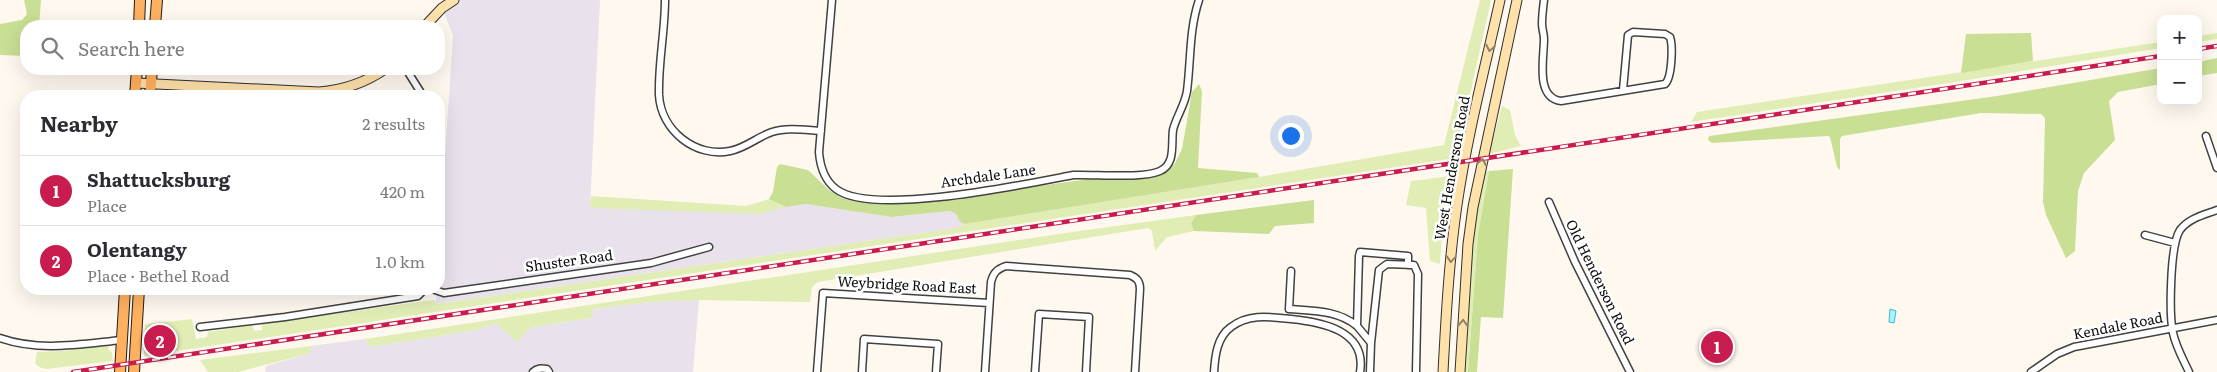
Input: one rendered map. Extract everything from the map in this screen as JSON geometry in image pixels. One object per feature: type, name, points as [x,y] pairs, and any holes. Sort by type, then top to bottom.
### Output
[{"type":"main road","points":[[139,20],[140,0]]},
{"type":"main road","points":[[155,20],[157,0]]},
{"type":"main road","points":[[431,20],[442,8],[454,0]]},
{"type":"main road","name":"West Henderson Road","points":[[1443,372],[1452,245],[1457,205],[1463,169],[1500,0]]},
{"type":"main road","name":"West Henderson Road","points":[[1460,372],[1468,244],[1473,207],[1517,0]]},
{"type":"main road","points":[[135,90],[136,75]]},
{"type":"main road","points":[[150,90],[152,75]]},
{"type":"main road","points":[[332,90],[344,88],[375,75]]},
{"type":"main road","points":[[136,83],[277,90]]},
{"type":"main road","points":[[120,372],[125,295]]},
{"type":"main road","points":[[132,295],[130,316],[136,340]]},
{"type":"main road","points":[[134,372],[139,295]]},
{"type":"street","points":[[665,0],[659,96],[666,118],[673,130],[686,142],[708,152],[721,153],[733,151],[766,134],[782,129],[821,131]]},
{"type":"street","name":"Archdale Lane","points":[[832,0],[821,131],[820,160],[824,175],[835,188],[858,198],[907,200],[1073,175],[1117,175],[1158,172],[1169,164],[1173,149],[1174,126],[1187,92],[1192,27],[1199,0]]},
{"type":"street","points":[[1544,0],[1542,69],[1546,89],[1551,98],[1561,101],[1665,84],[1669,81],[1672,42],[1670,37],[1665,34],[1632,32],[1628,35],[1623,90]]},
{"type":"street","points":[[410,75],[419,90]]},
{"type":"street","points":[[2206,136],[2217,168]]},
{"type":"street","name":"Old Henderson Road","points":[[1549,202],[1575,262],[1630,372]]},
{"type":"street","points":[[2190,372],[2175,342],[2172,328],[2171,304],[2175,243],[2185,224],[2217,210]]},
{"type":"street","points":[[2145,235],[2175,243]]},
{"type":"street","name":"Shuster Road","points":[[445,293],[651,263],[709,247]]},
{"type":"street","points":[[1357,326],[1360,252],[1408,256],[1408,265]]},
{"type":"street","points":[[1370,372],[1371,343],[1379,270],[1387,264],[1414,266],[1418,274],[1416,372]]},
{"type":"street","name":"Weybridge Road East","points":[[985,372],[989,303],[993,274],[998,269],[1006,266],[1130,275],[1137,278],[1140,283],[1140,290],[1135,372]]},
{"type":"street","points":[[1291,270],[1289,309],[1334,313],[1348,318],[1371,343]]},
{"type":"street","name":"Weybridge Road East","points":[[817,372],[823,293],[989,303]]},
{"type":"street","points":[[200,327],[286,317],[419,295]]},
{"type":"street","points":[[1035,372],[1039,314],[1089,317],[1086,372]]},
{"type":"street","points":[[1214,372],[1217,351],[1225,334],[1231,327],[1240,322],[1261,316],[1315,322],[1336,328],[1353,341],[1359,354],[1360,372]]},
{"type":"street","name":"Kendale Road","points":[[2031,372],[2056,354],[2074,347],[2217,320]]},
{"type":"street","points":[[0,338],[28,345],[52,347],[122,340]]},
{"type":"street","points":[[862,372],[864,339],[938,344],[936,372]]},
{"type":"street","points":[[532,372],[537,368],[543,368],[550,372]]},
{"type":"shaded area","points":[[454,0],[600,0],[590,208],[786,207],[806,204],[891,217],[950,211],[956,214],[960,222],[965,224],[956,228],[436,304],[436,295],[445,295],[445,156],[453,35],[442,8]]},
{"type":"shaded area","points":[[699,300],[693,372],[265,372],[266,366],[310,353],[310,346],[365,339],[370,347],[476,330],[496,323],[531,327],[592,318],[593,309],[649,302]]},
{"type":"green space","points":[[24,0],[41,0],[39,20],[22,20],[27,14]]},
{"type":"green space","points":[[1480,0],[1491,0],[1456,158],[144,356],[145,324],[192,319],[196,339],[207,337],[208,332],[252,325],[254,331],[262,330],[262,324],[425,301],[435,300],[436,304],[956,228],[965,224],[1444,145]]},
{"type":"green space","points":[[20,20],[20,56],[0,55],[0,24]]},
{"type":"green space","points":[[2031,33],[2033,61],[1961,73],[1966,34]]},
{"type":"green space","points":[[2217,33],[2217,39],[2202,41],[2202,35]]},
{"type":"green space","points":[[2157,43],[2157,49],[1955,82],[1691,122],[1697,112]]},
{"type":"green space","points":[[2217,58],[2217,73],[2202,75],[2202,61]]},
{"type":"green space","points":[[2157,69],[2157,85],[2118,92],[2109,101],[2115,140],[2084,173],[2078,191],[2075,251],[2066,258],[2046,215],[2043,202],[2045,118],[2041,114],[1981,113],[1842,136],[1840,139],[1840,170],[1837,167],[1830,137],[1827,136],[1712,143],[1708,140],[1709,136],[1997,96]]},
{"type":"green space","points":[[1199,84],[1202,91],[1198,168],[1257,173],[1259,177],[965,224],[960,222],[956,214],[950,211],[891,217],[806,204],[786,207],[769,199],[773,192],[777,167],[780,164],[808,170],[829,190],[842,198],[856,202],[895,203],[940,200],[1089,179],[1146,178],[1174,165],[1182,149],[1192,92]]},
{"type":"green space","points":[[1502,106],[1510,110],[1515,135],[1521,146],[1489,154]]},
{"type":"green space","points":[[1513,169],[1503,318],[1481,317],[1477,372],[1468,372],[1478,235],[1489,171]]},
{"type":"green space","points":[[1484,170],[1489,171],[1478,235],[1468,372],[1464,372],[1473,234]]},
{"type":"green space","points":[[1451,176],[1442,232],[1440,264],[1430,261],[1426,208],[1406,205],[1411,181]]},
{"type":"green space","points":[[591,196],[746,206],[769,199],[786,207],[759,214],[590,208]]},
{"type":"green space","points":[[1314,200],[1314,223],[1275,226],[1269,234],[1194,231],[1191,223],[1196,215]]},
{"type":"green space","points":[[1196,215],[1191,223],[1194,231],[1167,237],[1155,251],[1152,231],[1148,228],[818,282],[812,287],[810,302],[699,300],[649,302],[593,309],[592,318],[531,327],[517,342],[496,323],[476,330],[370,347],[365,339],[1065,233]]},
{"type":"green space","points":[[310,346],[311,353],[238,372],[208,372],[200,360]]},
{"type":"green space","points":[[109,347],[108,349],[112,353],[113,361],[46,369],[39,367],[35,363],[37,352]]},
{"type":"water","points":[[1890,309],[1896,311],[1894,323],[1889,322]]},
{"type":"railway","points":[[2202,48],[2217,46]]},
{"type":"railway","points":[[73,372],[2157,57]]},
{"type":"place","name":"Olentangy","points":[[160,341]]},
{"type":"place","name":"Shattucksburg","points":[[1717,347]]}]
